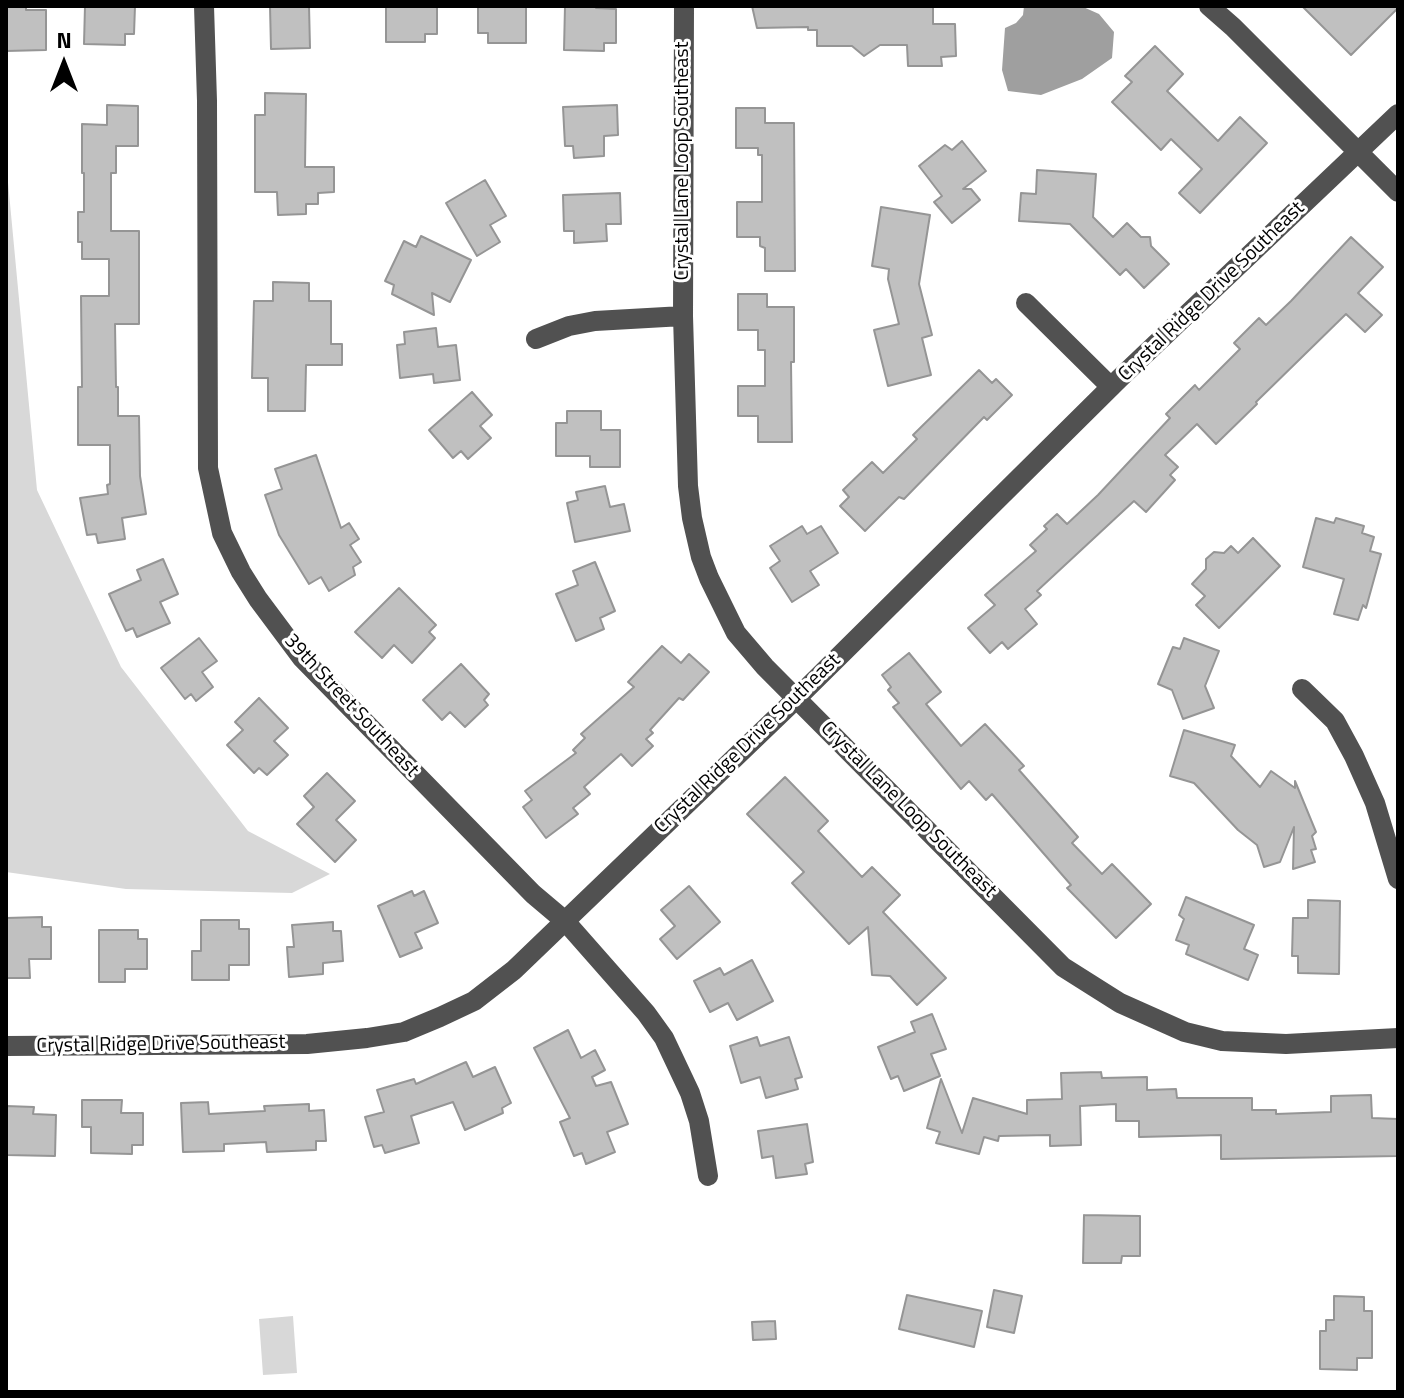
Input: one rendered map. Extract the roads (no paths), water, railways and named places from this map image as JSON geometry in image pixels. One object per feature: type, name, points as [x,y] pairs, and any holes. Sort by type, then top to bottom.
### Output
[{"type":"street","name":"39th Street Southeast","points":[[204,6],[207,454],[222,533],[258,599],[302,658],[533,894],[565,921],[646,1013],[664,1038],[690,1093],[699,1121],[708,1176]]},
{"type":"street","name":"Crystal Lane Loop Southeast","points":[[684,6],[683,316],[688,486],[701,557],[736,633],[765,667],[1063,967],[1120,1003],[1185,1032],[1222,1041],[1286,1044],[1398,1038]]},
{"type":"street","points":[[1209,6],[1398,192]]},
{"type":"street","name":"Crystal Ridge Drive Southeast","points":[[6,1046],[307,1044],[404,1032],[474,1001],[514,970],[797,698],[1111,387],[1398,114]]},
{"type":"street","points":[[1026,303],[1111,387]]},
{"type":"street","points":[[536,339],[569,326],[595,321],[683,316]]},
{"type":"street","points":[[1302,689],[1335,721],[1354,756],[1375,803],[1398,879]]}]
